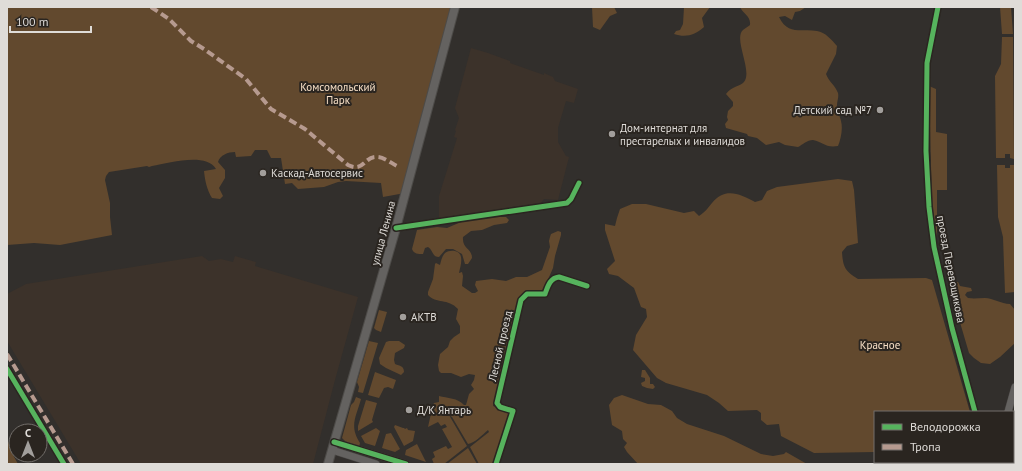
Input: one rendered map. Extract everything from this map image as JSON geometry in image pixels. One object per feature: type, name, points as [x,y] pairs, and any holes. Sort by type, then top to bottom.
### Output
[{"type":"main road","name":"улица Ленина","points":[[328,464],[396,228],[455,7]]},
{"type":"street","name":"проезд Перевощикова","points":[[938,7],[927,64],[926,80],[928,192],[933,240],[953,332],[975,411]]},
{"type":"street","points":[[396,228],[567,203],[571,200],[579,183]]},
{"type":"street","name":"Лесной проезд","points":[[496,464],[513,411],[500,407],[497,403],[521,300],[527,294],[545,294],[554,277],[559,277],[587,286]]},
{"type":"street","points":[[7,369],[64,464]]},
{"type":"street","points":[[1008,411],[1015,387]]},
{"type":"street","points":[[333,446],[376,464]]},
{"type":"street","points":[[333,446],[406,464]]},
{"type":"shaded area","points":[[471,48],[510,61],[510,63],[544,75],[544,73],[553,77],[555,81],[578,89],[574,103],[566,101],[558,128],[558,142],[566,156],[569,157],[558,200],[544,199],[541,203],[439,219],[439,196],[457,138],[454,137],[459,118],[455,108]]},
{"type":"shaded area","points":[[202,256],[209,261],[221,259],[233,262],[235,256],[256,262],[255,266],[358,297],[313,464],[81,464],[7,341],[7,294],[26,284]]},
{"type":"green space","name":"Комсомольский Парк","points":[[7,7],[455,7],[405,193],[383,197],[381,183],[346,181],[324,187],[298,189],[292,183],[285,184],[281,158],[271,158],[267,150],[255,150],[251,156],[236,157],[235,152],[232,152],[222,156],[218,162],[225,170],[225,178],[219,188],[223,196],[220,199],[212,198],[204,175],[204,171],[216,169],[211,164],[204,161],[187,160],[109,172],[105,180],[110,203],[112,235],[60,245],[34,243],[7,245]]},
{"type":"green space","points":[[592,7],[614,7],[617,13],[610,16],[600,30],[593,27]]},
{"type":"green space","points":[[684,7],[710,7],[702,18],[704,27],[694,34],[686,36],[674,34],[676,31],[680,30],[683,24]]},
{"type":"green space","points":[[740,7],[806,7],[795,12],[792,20],[785,16],[779,17],[787,27],[791,29],[811,30],[823,33],[837,46],[836,54],[826,74],[838,93],[837,109],[842,127],[838,146],[827,146],[813,140],[798,147],[785,145],[779,142],[766,145],[757,138],[726,128],[725,124],[728,120],[728,111],[733,106],[733,102],[726,94],[731,89],[743,83],[746,77],[745,63],[740,40],[743,30],[750,25],[750,22]]},
{"type":"green space","points":[[1000,7],[1011,7],[1013,34],[1002,34]]},
{"type":"green space","points":[[1002,37],[1013,37],[1014,159],[1010,158],[1010,154],[1005,154],[1005,158],[996,158],[995,76],[1001,64]]},
{"type":"green space","points":[[929,86],[936,89],[936,132],[947,134],[947,190],[937,190],[937,238],[932,206]]},
{"type":"green space","points":[[997,165],[1005,165],[1005,168],[1010,168],[1010,165],[1014,165],[1015,292],[1005,293],[1003,237],[998,217]]},
{"type":"green space","name":"Красное","points":[[838,179],[852,181],[858,243],[847,246],[842,252],[843,261],[847,271],[858,279],[926,278],[932,280],[970,411],[874,411],[874,452],[814,453],[781,436],[779,424],[767,425],[761,420],[761,413],[757,410],[728,411],[707,395],[666,383],[657,378],[633,350],[636,335],[647,317],[646,309],[641,307],[634,288],[618,276],[609,274],[607,269],[615,261],[605,230],[605,224],[615,226],[620,209],[632,204],[646,204],[684,213],[694,211],[699,216],[722,195],[738,195],[755,202],[762,200],[767,191],[777,187]]},
{"type":"green space","points":[[492,217],[506,217],[509,220],[507,223],[494,225],[482,230],[471,231],[463,237],[465,246],[472,255],[472,258],[468,264],[465,264],[462,254],[453,249],[446,249],[439,257],[437,257],[428,247],[425,248],[423,254],[415,253],[412,249],[417,230],[437,227],[447,228],[461,222]]},
{"type":"green space","points":[[558,231],[561,232],[561,235],[553,268],[543,291],[520,297],[493,406],[511,412],[508,415],[495,464],[479,464],[470,447],[489,432],[488,430],[476,440],[468,444],[452,417],[449,415],[467,446],[444,464],[434,464],[432,459],[435,457],[433,452],[446,446],[448,449],[452,447],[442,429],[447,427],[445,424],[441,426],[438,422],[428,427],[432,409],[434,409],[433,405],[434,403],[439,402],[439,396],[456,400],[466,405],[469,394],[474,389],[471,385],[475,375],[469,374],[461,377],[451,373],[441,373],[439,371],[438,365],[440,354],[448,347],[450,341],[460,333],[460,326],[456,319],[458,309],[450,303],[431,298],[428,295],[433,279],[435,264],[440,265],[443,256],[449,251],[459,253],[461,265],[459,273],[462,272],[463,276],[462,286],[472,293],[475,293],[478,291],[475,285],[476,281],[492,279],[506,281],[516,277],[527,277],[542,270],[550,247],[549,241],[551,234]]},
{"type":"green space","points":[[950,281],[958,282],[960,286],[971,288],[972,291],[967,292],[965,295],[968,298],[991,299],[1010,304],[1015,310],[1015,343],[990,364],[981,363],[969,353],[949,285]]},
{"type":"green space","points":[[379,310],[387,312],[381,332],[374,328]]},
{"type":"green space","points":[[369,341],[378,343],[363,393],[358,392],[359,387],[357,382]]},
{"type":"green space","points":[[399,341],[405,345],[404,348],[395,353],[394,360],[395,364],[403,368],[404,372],[401,375],[380,364],[379,358],[386,342]]},
{"type":"green space","points":[[642,370],[645,370],[650,378],[650,384],[653,384],[655,387],[653,389],[642,386],[641,383],[645,381],[645,378],[641,377]]},
{"type":"green space","points":[[375,372],[396,380],[393,389],[388,387],[384,388],[379,398],[368,395]]},
{"type":"green space","points":[[622,395],[648,404],[661,405],[672,411],[677,418],[687,424],[724,436],[761,454],[773,456],[784,454],[786,452],[807,464],[638,464],[624,447],[627,443],[623,439],[622,431],[612,425],[609,405],[614,398]]},
{"type":"green space","points":[[356,397],[361,399],[354,421],[355,431],[360,443],[359,447],[347,443],[342,438],[351,405]]},
{"type":"green space","points":[[366,400],[377,403],[372,420],[373,422],[358,431],[358,426]]},
{"type":"green space","points":[[395,425],[415,431],[413,441],[404,446],[394,427]]},
{"type":"green space","points":[[376,428],[380,431],[375,446],[365,443],[361,436]]},
{"type":"green space","points":[[391,433],[400,449],[395,452],[382,448],[386,434]]},
{"type":"green space","points":[[7,439],[8,463],[18,464],[7,464]]},
{"type":"green space","points":[[417,444],[426,462],[405,455],[406,450]]},
{"type":"green space","points":[[468,448],[477,464],[447,464]]},
{"type":"marked path","points":[[151,7],[169,19],[191,41],[246,79],[271,109],[305,129],[348,165],[357,167],[361,166],[373,157],[380,157],[397,166]]},
{"type":"marked path","points":[[7,354],[73,464]]},
{"type":"cycle path","points":[[938,7],[927,63],[926,151],[929,207],[934,247],[952,328],[975,411]]},
{"type":"cycle path","points":[[396,228],[567,203],[571,199],[579,183]]},
{"type":"cycle path","points":[[496,464],[513,411],[500,407],[497,403],[521,300],[527,294],[545,294],[551,281],[559,277],[587,286]]},
{"type":"cycle path","points":[[7,369],[64,464]]},
{"type":"cycle path","points":[[334,442],[406,464]]},
{"type":"place","name":"Детский сад №7","points":[[880,110]]},
{"type":"place","name":"Дом-интернат для престарелых и инвалидов","points":[[612,134]]},
{"type":"place","name":"Каскад-Автосервис","points":[[263,173]]},
{"type":"place","name":"АКТВ","points":[[403,317]]},
{"type":"place","name":"Д/К Янтарь","points":[[409,410]]}]
